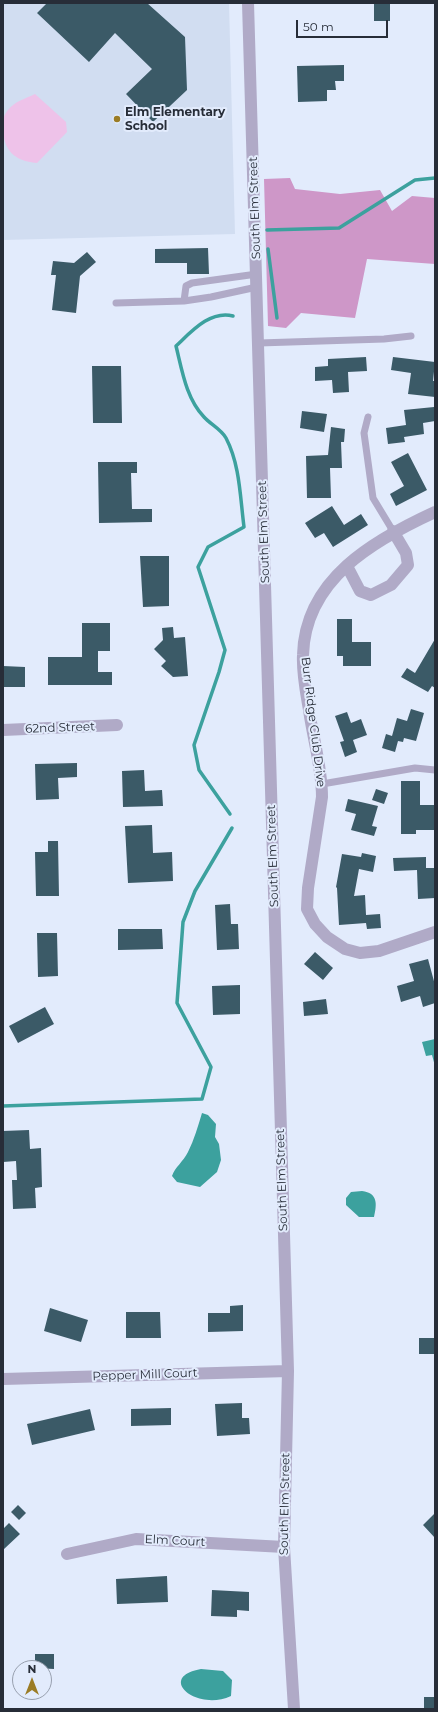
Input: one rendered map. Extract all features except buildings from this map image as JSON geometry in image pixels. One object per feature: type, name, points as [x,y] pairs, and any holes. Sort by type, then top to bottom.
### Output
[{"type":"street","name":"South Elm Street","points":[[248,3],[288,1371],[284,1547],[294,1709]]},
{"type":"street","name":"Burr Ridge Club Drive","points":[[435,512],[393,531],[347,566],[329,583],[312,611],[303,655],[309,714],[322,784],[321,804],[308,888],[308,909],[315,924],[327,936],[345,949],[360,953],[379,951],[435,932]]},
{"type":"street","points":[[347,566],[360,592],[371,594],[391,585],[408,566],[406,553],[393,531]]},
{"type":"street","name":"62nd Street","points":[[3,730],[117,725]]},
{"type":"street","name":"Pepper Mill Court","points":[[3,1379],[288,1371]]},
{"type":"street","name":"Elm Court","points":[[67,1554],[136,1539],[284,1547]]},
{"type":"lane","points":[[184,301],[186,286],[192,283],[256,274]]},
{"type":"lane","points":[[116,303],[184,301],[257,287]]},
{"type":"lane","points":[[259,343],[384,339],[411,336]]},
{"type":"lane","points":[[368,417],[364,433],[373,498],[393,531]]},
{"type":"lane","points":[[322,784],[415,768],[435,770]]},
{"type":"shaded area","name":"Elm Elementary School","points":[[3,3],[229,3],[235,234],[3,240]]},
{"type":"shaded area","points":[[35,94],[66,122],[67,132],[37,163],[22,160],[11,153],[5,142],[3,127],[3,120],[6,112],[17,102]]},
{"type":"shaded area","points":[[290,178],[295,189],[340,194],[380,190],[392,211],[412,196],[435,198],[435,264],[367,259],[355,318],[301,313],[286,328],[268,326],[264,179]]},
{"type":"shaded area","points":[[435,1039],[435,1066],[432,1055],[426,1056],[422,1042]]},
{"type":"shaded area","points":[[202,1113],[208,1115],[216,1124],[215,1137],[219,1144],[221,1160],[217,1172],[200,1187],[177,1182],[172,1176],[188,1152]]},
{"type":"shaded area","points":[[362,1191],[371,1194],[374,1197],[376,1208],[374,1217],[359,1217],[346,1205],[346,1198],[351,1192]]},
{"type":"shaded area","points":[[201,1669],[223,1671],[232,1680],[231,1696],[218,1700],[205,1700],[194,1697],[186,1692],[181,1685],[182,1679],[188,1673]]},
{"type":"waterway","points":[[267,230],[339,228],[415,180],[435,178]]},
{"type":"waterway","points":[[268,249],[277,318]]},
{"type":"waterway","points":[[230,814],[199,770],[194,745],[225,650],[198,567],[208,547],[244,527],[240,492],[237,470],[231,448],[224,435],[204,417],[193,401],[183,374],[176,346],[209,319],[216,316],[233,316]]},
{"type":"waterway","points":[[3,1106],[202,1099],[211,1067],[177,1003],[183,922],[195,891],[232,828]]},
{"type":"place","name":"Elm Elementary School","points":[[117,119]]}]
